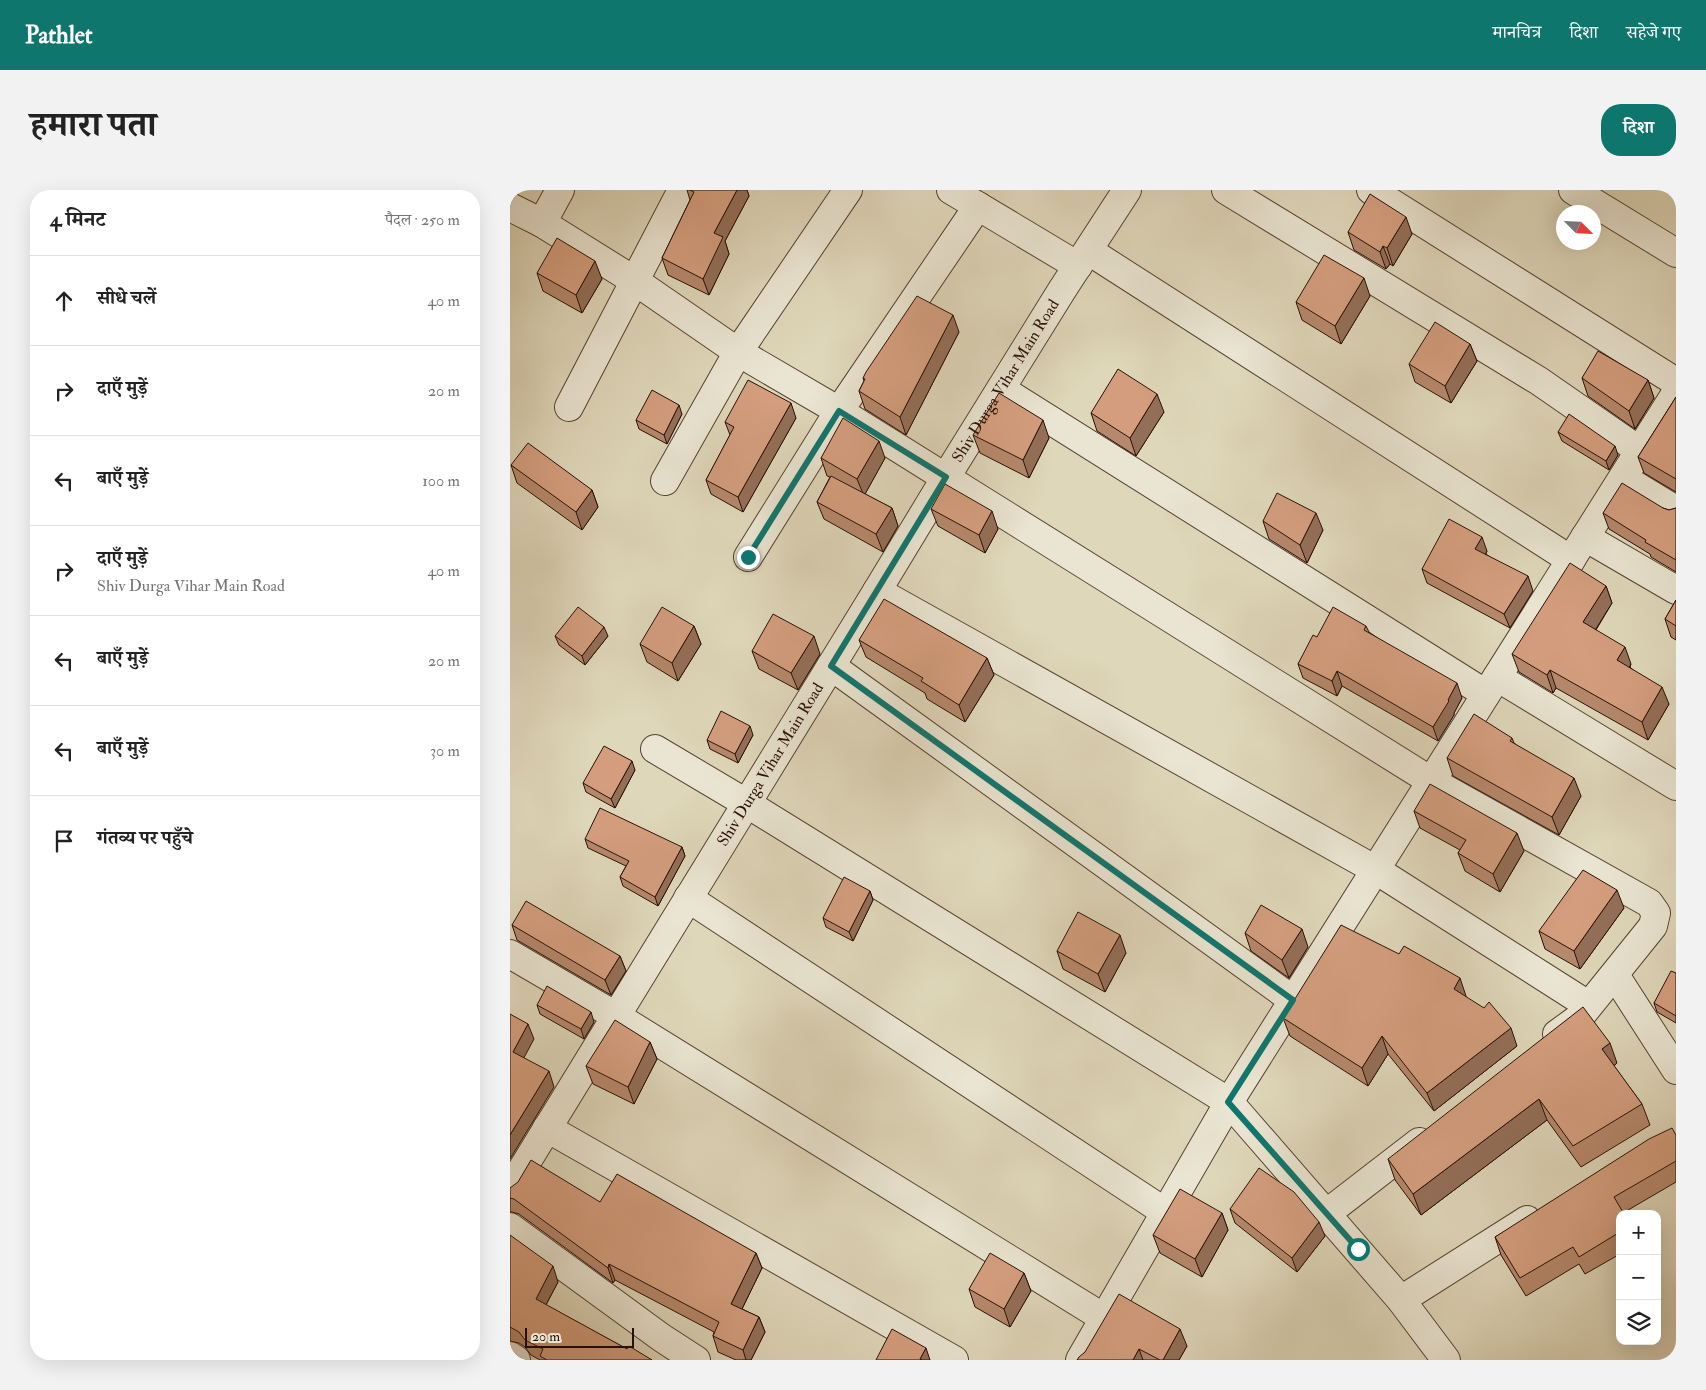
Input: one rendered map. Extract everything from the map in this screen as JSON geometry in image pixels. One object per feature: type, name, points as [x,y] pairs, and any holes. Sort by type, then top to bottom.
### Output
[{"type":"street","points":[[542,223],[560,190]]},
{"type":"street","points":[[569,407],[682,190]]},
{"type":"street","points":[[665,481],[738,352],[848,190]]},
{"type":"street","points":[[951,190],[978,206],[1083,258],[1578,549],[1676,590]]},
{"type":"street","name":"Shiv Durga Vihar Main Road","points":[[510,1189],[878,591],[946,477],[1127,190]]},
{"type":"street","points":[[1226,190],[1539,381],[1640,451]]},
{"type":"street","points":[[1371,190],[1676,382]]},
{"type":"street","points":[[1573,190],[1676,253]]},
{"type":"street","points":[[748,557],[839,411],[978,206]]},
{"type":"street","points":[[511,209],[542,223],[635,281],[738,352],[946,477],[1431,781],[1649,903],[1656,913],[1653,926],[1579,1018],[1540,1048]]},
{"type":"street","points":[[1001,390],[1492,685],[1676,786]]},
{"type":"street","points":[[1080,1360],[1228,1102],[1676,393]]},
{"type":"street","points":[[1623,478],[1676,510]]},
{"type":"street","points":[[878,591],[1376,870],[1588,1006]]},
{"type":"street","points":[[831,666],[1293,1000]]},
{"type":"street","points":[[655,749],[746,803],[1228,1102],[1402,1300],[1446,1360]]},
{"type":"street","points":[[688,898],[1165,1212]]},
{"type":"street","points":[[510,954],[616,1016],[1104,1318]]},
{"type":"street","points":[[1615,975],[1676,1070]]},
{"type":"street","points":[[547,1128],[954,1360]]},
{"type":"street","points":[[1327,1214],[1437,1128]]},
{"type":"street","points":[[1402,1300],[1550,1206]]},
{"type":"street","points":[[510,1227],[662,1338],[696,1360]]},
{"type":"street","points":[[510,1356],[516,1360]]},
{"type":"building","points":[[690,190],[737,190],[714,233],[723,237],[703,279],[662,258],[694,192]]},
{"type":"building","points":[[1370,194],[1406,217],[1387,248],[1383,246],[1380,252],[1348,232]]},
{"type":"building","points":[[557,238],[595,261],[576,295],[537,273]]},
{"type":"building","points":[[1324,255],[1364,278],[1335,326],[1296,302]]},
{"type":"building","points":[[917,296],[953,315],[900,417],[859,391],[866,372]]},
{"type":"building","points":[[1435,322],[1470,344],[1445,386],[1409,364]]},
{"type":"building","points":[[1598,351],[1648,380],[1629,411],[1582,378]]},
{"type":"building","points":[[1118,369],[1157,394],[1130,438],[1091,413]]},
{"type":"building","points":[[748,380],[791,403],[738,497],[706,480],[734,427],[725,422]]},
{"type":"building","points":[[652,390],[679,405],[664,435],[636,420]]},
{"type":"building","points":[[999,393],[1043,420],[1023,460],[973,435]]},
{"type":"building","points":[[1676,397],[1676,479],[1638,457]]},
{"type":"building","points":[[1569,414],[1615,446],[1606,461],[1558,432]]},
{"type":"building","points":[[843,418],[879,441],[857,479],[821,458]]},
{"type":"building","points":[[528,443],[592,490],[576,512],[511,465]]},
{"type":"building","points":[[831,476],[892,508],[876,534],[817,502]]},
{"type":"building","points":[[1622,483],[1663,508],[1669,510],[1676,508],[1676,560],[1645,542],[1646,540],[1603,513]]},
{"type":"building","points":[[945,484],[992,511],[979,535],[931,509]]},
{"type":"building","points":[[1277,493],[1316,513],[1300,545],[1263,521]]},
{"type":"building","points":[[1449,519],[1482,537],[1475,549],[1528,576],[1504,614],[1422,569]]},
{"type":"building","points":[[1570,563],[1606,586],[1583,622],[1625,647],[1617,660],[1662,687],[1642,722],[1550,670],[1547,675],[1512,654]]},
{"type":"building","points":[[884,599],[987,658],[959,705],[921,681],[923,678],[859,640]]},
{"type":"building","points":[[1676,600],[1676,626],[1665,619]]},
{"type":"building","points":[[578,607],[604,627],[582,656],[555,636]]},
{"type":"building","points":[[662,607],[694,626],[672,663],[640,644]]},
{"type":"building","points":[[1333,607],[1366,626],[1364,630],[1457,683],[1449,701],[1433,727],[1337,671],[1332,681],[1298,664],[1313,635],[1317,637]]},
{"type":"building","points":[[773,614],[814,636],[791,673],[752,651]]},
{"type":"building","points":[[721,711],[750,726],[735,754],[707,740]]},
{"type":"building","points":[[1474,714],[1512,738],[1510,741],[1574,778],[1552,817],[1447,758]]},
{"type":"building","points":[[604,746],[632,761],[611,799],[583,783]]},
{"type":"building","points":[[1430,784],[1517,833],[1493,874],[1458,853],[1466,840],[1414,811]]},
{"type":"building","points":[[600,808],[682,847],[655,897],[620,877],[629,861],[585,839]]},
{"type":"building","points":[[1583,870],[1617,890],[1574,951],[1539,931]]},
{"type":"building","points":[[844,877],[870,891],[849,932],[823,918]]},
{"type":"building","points":[[526,901],[620,956],[605,980],[512,925]]},
{"type":"building","points":[[1261,905],[1302,929],[1282,960],[1245,933]]},
{"type":"building","points":[[1078,912],[1120,935],[1098,974],[1057,951]]},
{"type":"building","points":[[1341,925],[1399,954],[1404,946],[1460,978],[1454,989],[1484,1008],[1489,1002],[1511,1028],[1427,1093],[1382,1036],[1362,1068],[1283,1018]]},
{"type":"building","points":[[1671,971],[1676,973],[1676,1016],[1654,1003]]},
{"type":"building","points":[[547,986],[591,1012],[581,1029],[537,1005]]},
{"type":"building","points":[[1583,1007],[1610,1043],[1602,1049],[1642,1104],[1573,1146],[1539,1099],[1413,1194],[1388,1159]]},
{"type":"building","points":[[510,1014],[528,1024],[513,1052],[549,1071],[510,1135]]},
{"type":"building","points":[[615,1020],[650,1042],[628,1087],[586,1066]]},
{"type":"building","points":[[1672,1128],[1676,1135],[1676,1161],[1614,1197],[1622,1210],[1616,1210],[1616,1234],[1579,1257],[1573,1247],[1520,1278],[1495,1237],[1649,1139]]},
{"type":"building","points":[[531,1160],[600,1202],[617,1174],[756,1253],[731,1304],[759,1317],[743,1350],[713,1336],[719,1322],[609,1264],[608,1268],[514,1199],[510,1198],[510,1188],[518,1182]]},
{"type":"building","points":[[1259,1168],[1294,1192],[1319,1222],[1292,1258],[1230,1209]]},
{"type":"building","points":[[1180,1189],[1222,1213],[1195,1259],[1153,1235]]},
{"type":"building","points":[[510,1235],[553,1266],[536,1299],[627,1349],[629,1346],[652,1360],[547,1360],[540,1356],[543,1349],[525,1340],[519,1332],[510,1327]]},
{"type":"building","points":[[990,1253],[1024,1273],[1004,1309],[969,1289]]},
{"type":"building","points":[[1119,1294],[1180,1329],[1163,1360],[1139,1349],[1133,1360],[1077,1360],[1085,1352]]},
{"type":"building","points":[[892,1329],[926,1348],[920,1359],[922,1360],[876,1360]]},
{"type":"route","points":[[748,557],[839,411],[946,477],[831,666],[1293,1000],[1228,1102],[1358,1249]]}]
